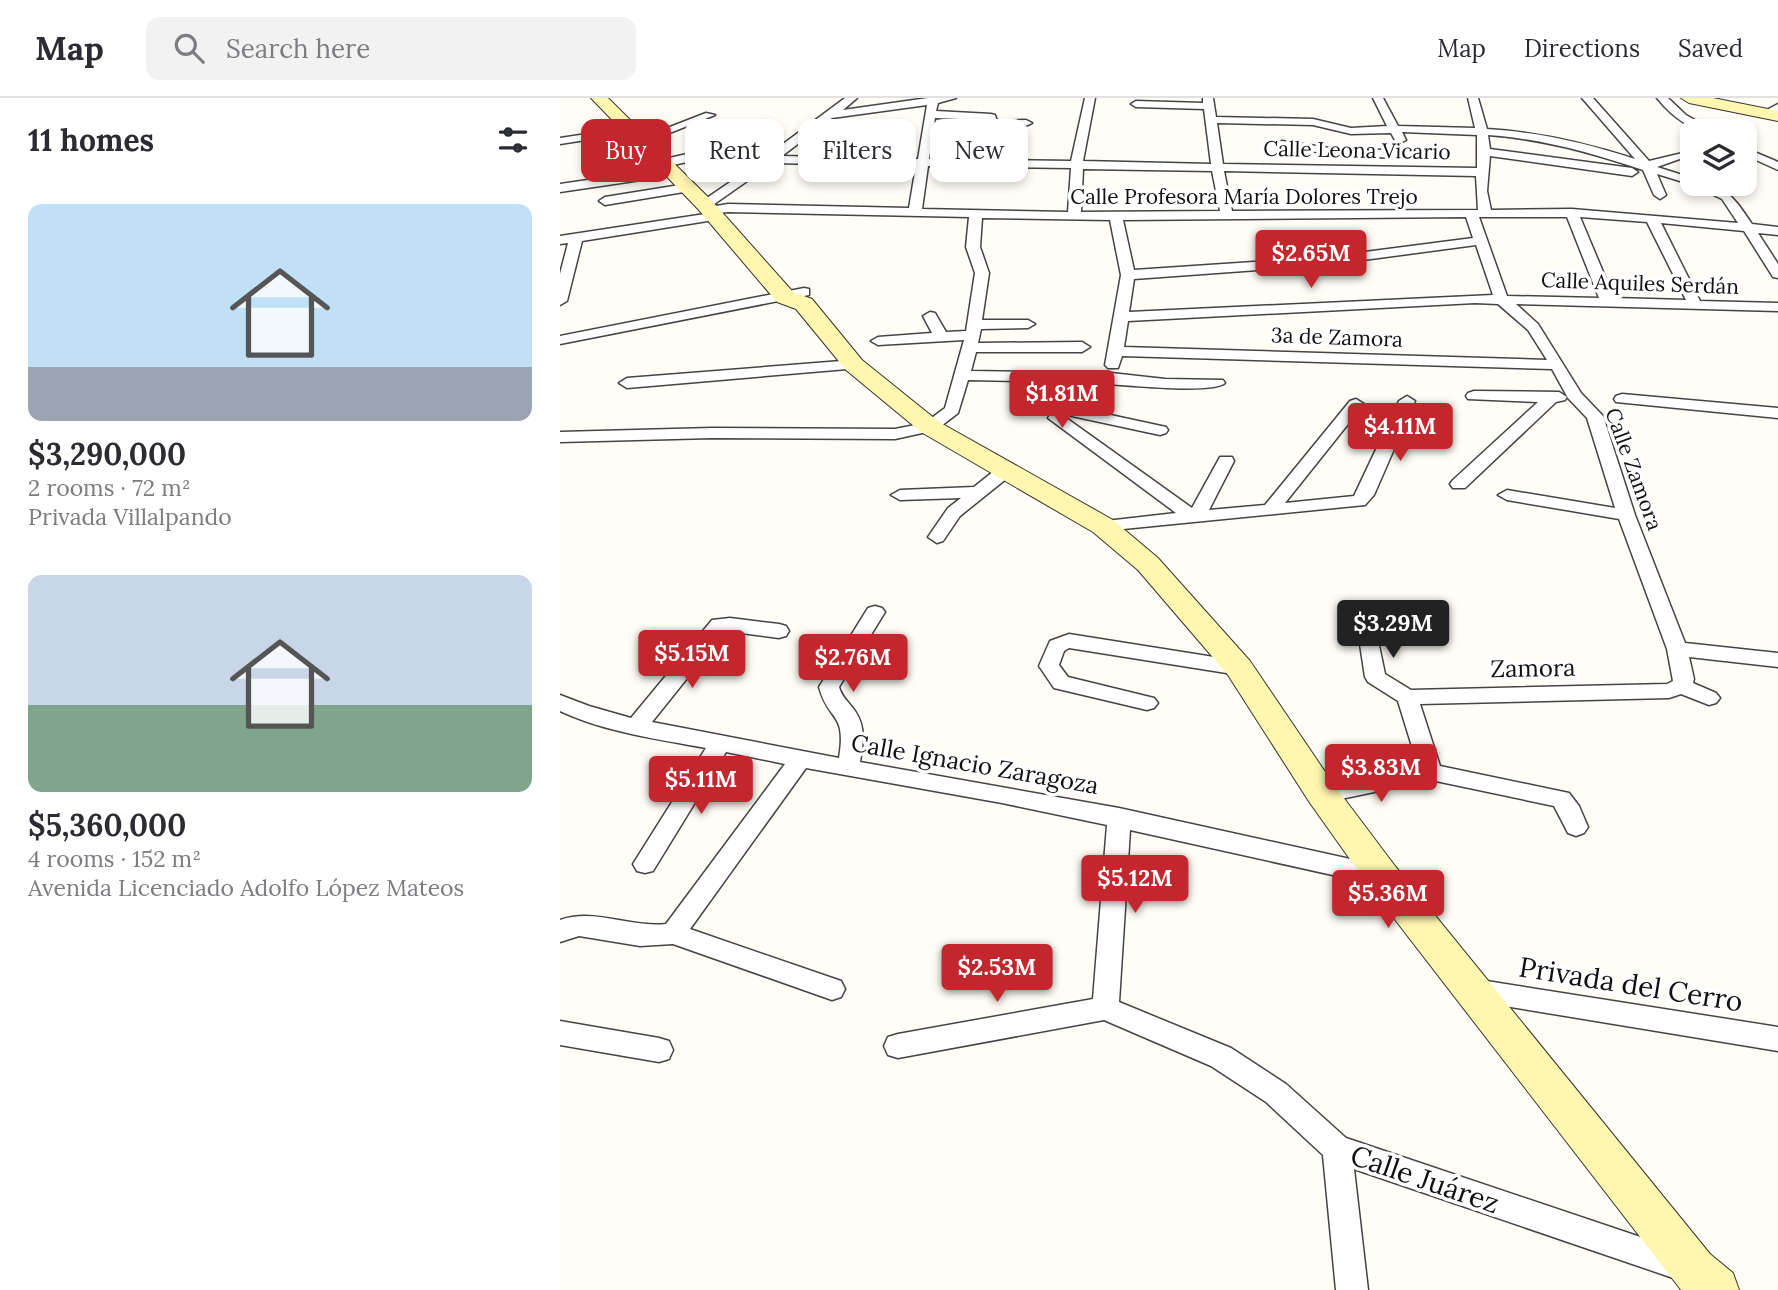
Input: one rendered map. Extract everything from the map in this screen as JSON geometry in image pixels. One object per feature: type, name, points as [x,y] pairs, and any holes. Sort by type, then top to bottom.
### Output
[{"type":"street","points":[[829,98],[850,100]]},
{"type":"street","points":[[831,115],[951,98]]},
{"type":"street","points":[[1074,216],[1077,163],[1090,98]]},
{"type":"street","points":[[1378,98],[1420,171]]},
{"type":"street","name":"Calle Zamora","points":[[1474,98],[1484,152],[1480,172],[1483,206],[1478,213],[1480,240],[1502,300],[1533,327],[1574,395],[1595,416],[1626,515],[1677,649],[1684,679],[1681,686]]},
{"type":"street","points":[[1587,98],[1649,171],[1660,195]]},
{"type":"street","points":[[1662,98],[1686,119]]},
{"type":"street","points":[[1689,98],[1723,100],[1774,112]]},
{"type":"street","points":[[784,150],[850,100]]},
{"type":"street","points":[[915,213],[933,100]]},
{"type":"street","points":[[1136,104],[1209,102],[1227,216]]},
{"type":"street","points":[[612,104],[624,119]]},
{"type":"street","points":[[930,114],[991,119]]},
{"type":"street","points":[[671,124],[710,115]]},
{"type":"street","points":[[1212,120],[1312,122],[1351,131],[1422,128],[1482,134],[1521,134],[1557,141],[1680,179]]},
{"type":"street","points":[[560,141],[581,138]]},
{"type":"street","points":[[671,140],[685,156]]},
{"type":"street","points":[[1282,144],[1330,151],[1409,155]]},
{"type":"street","points":[[1484,152],[1649,171],[1680,156]]},
{"type":"street","points":[[1757,152],[1778,153]]},
{"type":"street","points":[[1757,157],[1776,166]]},
{"type":"street","name":"Calle Leona Vicario","points":[[784,159],[1217,165],[1480,172]]},
{"type":"street","points":[[671,171],[686,188],[713,200]]},
{"type":"street","name":"Calle Leona Vicario","points":[[560,188],[591,182]]},
{"type":"street","points":[[702,182],[713,200],[854,365],[930,427],[1103,526],[1148,564],[1240,668],[1322,794],[1382,876],[1705,1280]]},
{"type":"street","points":[[713,200],[739,182]]},
{"type":"street","points":[[605,201],[686,188]]},
{"type":"street","points":[[1727,196],[1750,227],[1778,274]]},
{"type":"street","name":"Calle Profesora María Dolores Trejo","points":[[560,240],[576,238],[713,200],[976,215],[1572,213],[1778,231]]},
{"type":"street","points":[[1572,213],[1609,304]]},
{"type":"street","points":[[560,437],[712,433],[895,434],[930,427],[952,410],[973,336],[982,274],[973,247],[976,215]]},
{"type":"street","points":[[1111,379],[1128,275],[1116,216]]},
{"type":"street","points":[[1652,218],[1696,306]]},
{"type":"street","points":[[560,301],[576,238]]},
{"type":"street","points":[[1128,275],[1326,261],[1480,240]]},
{"type":"street","points":[[560,340],[798,298]]},
{"type":"street","name":"Calle Aquiles Serdán","points":[[1120,317],[1502,300],[1778,307]]},
{"type":"street","points":[[930,316],[941,337]]},
{"type":"street","points":[[973,336],[1028,324]]},
{"type":"street","points":[[878,341],[973,336],[1082,346]]},
{"type":"street","name":"3a de Zamora","points":[[1115,351],[1558,365]]},
{"type":"street","points":[[627,383],[854,365]]},
{"type":"street","points":[[962,375],[1111,379],[1165,384],[1217,383]]},
{"type":"street","points":[[1071,378],[1047,402],[1049,407],[1160,430]]},
{"type":"street","points":[[1474,396],[1550,398],[1574,395]]},
{"type":"street","points":[[1458,484],[1550,398]]},
{"type":"street","points":[[1622,399],[1778,413]]},
{"type":"street","points":[[1103,526],[1359,501],[1365,495],[1407,401]]},
{"type":"street","points":[[1271,509],[1356,404]]},
{"type":"street","points":[[1056,418],[1194,516]]},
{"type":"street","points":[[1194,516],[1226,461]]},
{"type":"street","points":[[937,537],[954,512],[1005,471]]},
{"type":"street","points":[[901,495],[977,492]]},
{"type":"street","points":[[1507,495],[1626,515]]},
{"type":"street","points":[[848,768],[853,733],[846,716],[832,702],[829,687],[875,611]]},
{"type":"street","points":[[636,727],[719,625],[779,631]]},
{"type":"street","points":[[1368,631],[1375,677],[1407,697],[1431,772]]},
{"type":"street","points":[[1147,703],[1061,683],[1049,666],[1055,648],[1058,644],[1069,641],[1240,668]]},
{"type":"street","points":[[1677,649],[1778,660]]},
{"type":"street","points":[[1681,686],[1709,698]]},
{"type":"street","name":"Zamora","points":[[1407,697],[1669,691],[1681,686]]},
{"type":"street","name":"Calle Ignacio Zaragoza","points":[[560,702],[582,712],[636,727],[1119,817],[1382,876]]},
{"type":"street","points":[[645,864],[720,744]]},
{"type":"street","points":[[673,934],[801,759]]},
{"type":"street","points":[[1322,794],[1431,772],[1561,799],[1568,806],[1576,827]]},
{"type":"street","points":[[898,1046],[1105,1008],[1119,817]]},
{"type":"street","points":[[563,930],[581,925],[649,936],[673,934],[832,989]]},
{"type":"street","name":"Privada del Cerro","points":[[1474,990],[1778,1039]]},
{"type":"street","name":"Calle Juárez","points":[[1105,1008],[1221,1057],[1276,1093],[1337,1149],[1705,1280]]},
{"type":"street","points":[[560,1032],[659,1050]]},
{"type":"street","points":[[1337,1149],[1352,1290]]}]
